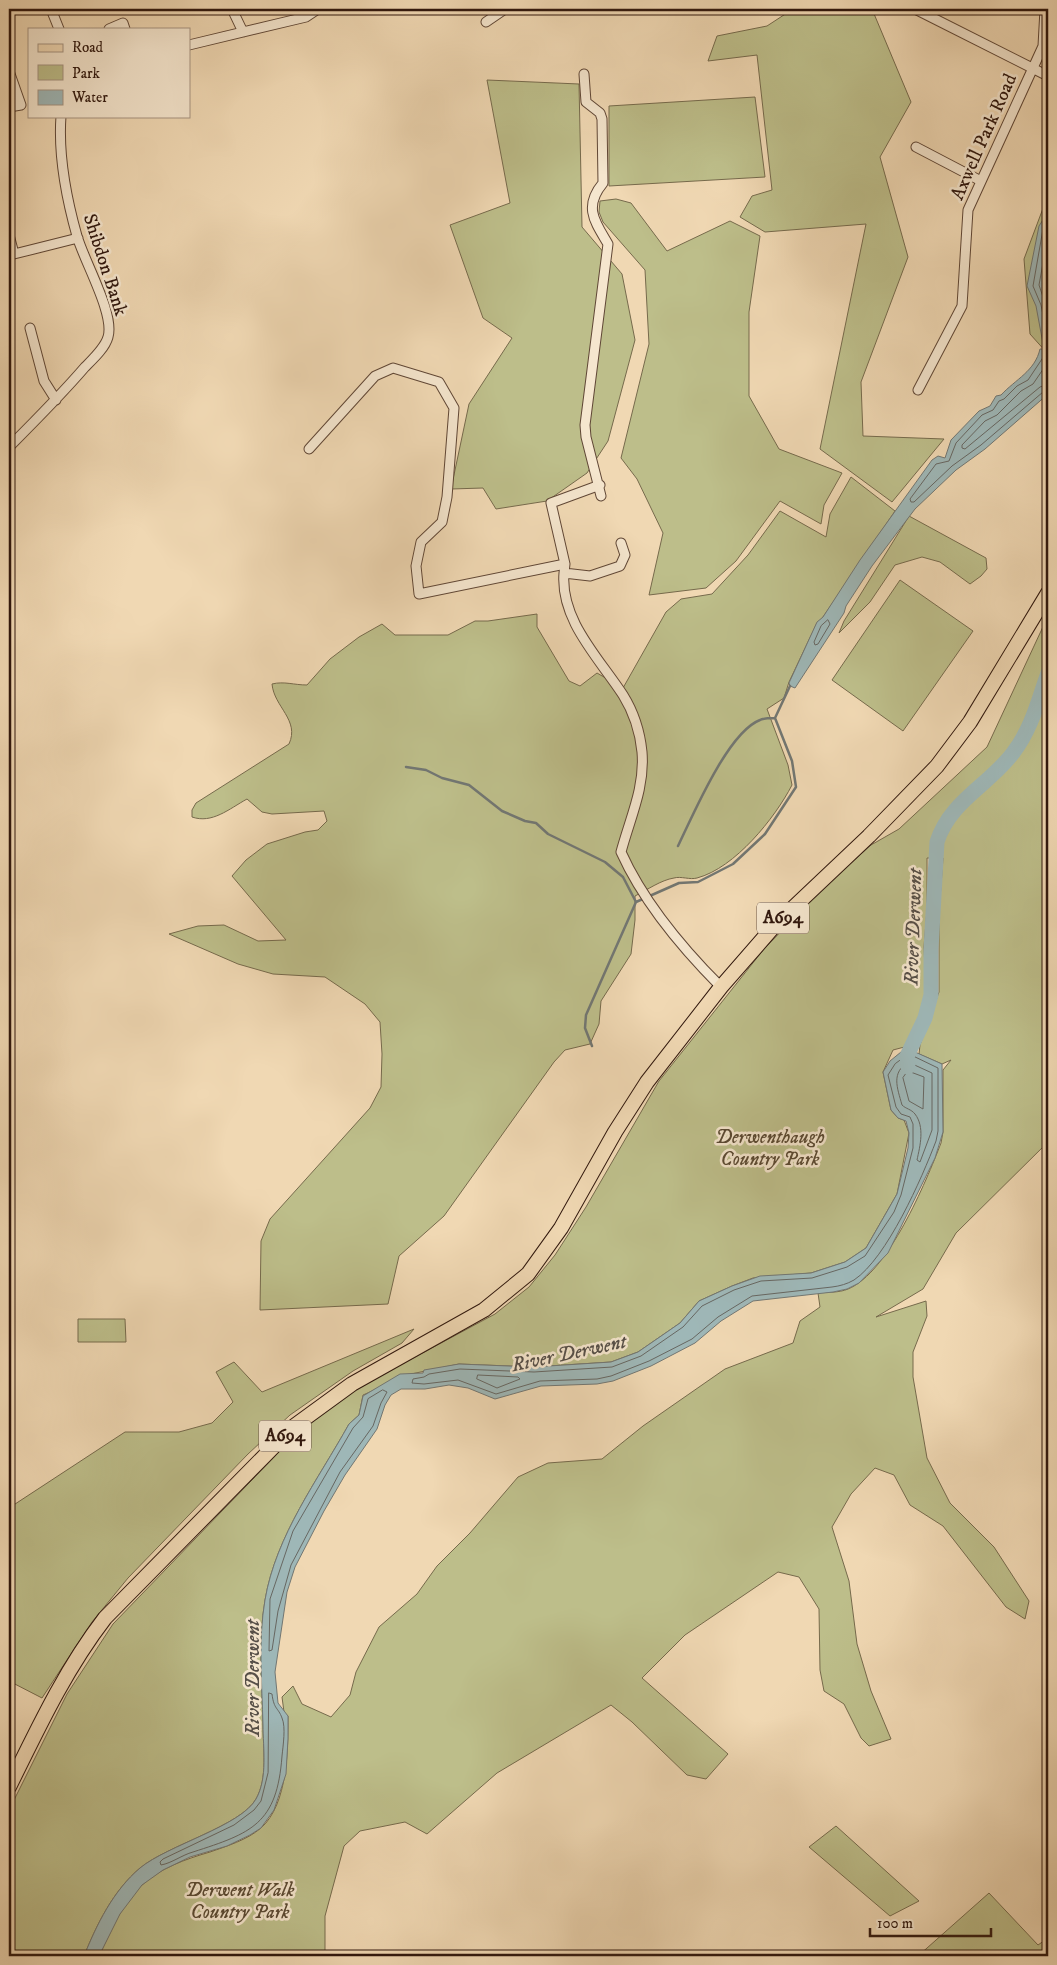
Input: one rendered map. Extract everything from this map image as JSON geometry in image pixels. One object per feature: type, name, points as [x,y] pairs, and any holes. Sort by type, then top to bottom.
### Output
[{"type":"main road","name":"A694","points":[[9,1786],[51,1702],[86,1644],[105,1618],[293,1428],[352,1384],[484,1310],[528,1274],[562,1228],[616,1132],[647,1082],[721,988],[776,924],[937,766],[970,722],[1048,593]]},
{"type":"street","points":[[51,9],[59,28]]},
{"type":"street","points":[[232,9],[243,32]]},
{"type":"street","points":[[190,45],[306,17],[318,9]]},
{"type":"street","points":[[486,22],[506,9]]},
{"type":"street","points":[[914,9],[1032,70],[1048,76]]},
{"type":"street","name":"Axwell Park Road","points":[[918,390],[962,306],[968,210],[1043,46],[1045,9]]},
{"type":"street","points":[[111,28],[123,23],[125,28]]},
{"type":"street","points":[[9,71],[21,105],[9,107]]},
{"type":"street","points":[[584,74],[586,102],[600,112],[602,119],[603,183],[595,192],[592,207],[594,220],[608,244],[585,425],[586,438],[600,486],[601,496]]},
{"type":"street","name":"Shibdon Bank","points":[[9,447],[56,400],[101,350],[108,337],[109,320],[78,238],[65,184],[59,146],[61,118]]},
{"type":"street","points":[[916,147],[982,181]]},
{"type":"street","points":[[9,235],[14,254],[78,238]]},
{"type":"street","points":[[30,328],[44,381],[56,400]]},
{"type":"street","points":[[309,449],[376,376],[393,368],[439,382],[454,408],[447,497],[442,522],[420,542],[416,566],[419,594],[565,569],[590,576],[620,566],[625,555],[621,543]]},
{"type":"street","points":[[600,486],[551,504],[565,569],[563,588],[570,612],[599,662],[623,696],[636,724],[642,752],[642,782],[621,852],[637,882],[654,907],[698,965],[721,988]]},
{"type":"green space","points":[[793,9],[872,9],[911,102],[880,157],[908,257],[861,382],[863,436],[944,439],[892,502],[820,449],[866,224],[765,232],[740,217],[752,196],[772,190],[757,55],[708,61],[717,36],[767,26]]},
{"type":"green space","points":[[487,80],[579,84],[582,227],[622,274],[635,340],[608,441],[587,473],[547,501],[496,509],[483,488],[451,489],[469,404],[512,338],[483,318],[450,225],[510,203]]},
{"type":"green space","points":[[755,97],[765,177],[609,186],[609,106]]},
{"type":"green space","points":[[1048,195],[1048,354],[1030,334],[1024,259]]},
{"type":"green space","points":[[616,199],[631,203],[667,251],[730,221],[760,236],[749,312],[749,396],[779,449],[842,473],[824,505],[821,524],[780,501],[736,561],[706,588],[649,595],[663,533],[637,479],[621,458],[649,344],[645,270],[603,222],[599,212],[600,201]]},
{"type":"green space","points":[[851,477],[895,511],[817,623],[789,682],[784,698],[767,709],[788,765],[792,785],[785,798],[752,840],[725,864],[697,878],[680,877],[669,879],[635,896],[635,920],[631,954],[601,1001],[599,1024],[590,1044],[565,1050],[554,1062],[444,1216],[399,1256],[388,1304],[260,1310],[261,1241],[270,1219],[370,1108],[381,1087],[382,1054],[380,1022],[365,1004],[325,977],[273,974],[238,964],[169,934],[198,926],[224,925],[258,941],[286,940],[232,876],[246,860],[267,844],[305,832],[318,830],[327,821],[324,811],[272,814],[262,812],[247,799],[213,817],[199,819],[192,817],[192,810],[196,803],[289,744],[292,735],[291,728],[277,700],[272,684],[307,685],[330,659],[359,637],[382,624],[395,635],[448,635],[475,621],[537,614],[537,627],[569,681],[580,686],[597,673],[623,688],[666,612],[681,599],[712,594],[748,555],[780,511],[826,537],[830,514]]},
{"type":"green space","points":[[909,516],[986,558],[987,569],[970,584],[940,562],[922,557],[895,565],[870,602],[839,633],[844,621]]},
{"type":"green space","points":[[900,580],[973,631],[903,731],[832,680]]},
{"type":"green space","points":[[1048,616],[1048,1142],[956,1233],[923,1289],[876,1317],[926,1301],[927,1316],[913,1352],[913,1377],[927,1458],[950,1503],[994,1547],[1029,1601],[1025,1619],[1006,1607],[943,1526],[910,1505],[894,1475],[875,1468],[851,1494],[832,1527],[849,1581],[857,1644],[871,1691],[891,1739],[869,1746],[861,1738],[844,1704],[824,1691],[820,1670],[819,1609],[799,1577],[778,1572],[685,1635],[642,1678],[728,1754],[706,1779],[687,1775],[632,1722],[611,1705],[497,1773],[427,1834],[405,1822],[360,1831],[344,1846],[325,1916],[325,1956],[99,1956],[122,1909],[149,1879],[174,1865],[243,1839],[261,1828],[270,1818],[277,1805],[287,1760],[288,1716],[284,1712],[282,1697],[293,1686],[302,1704],[331,1717],[350,1695],[356,1672],[379,1627],[417,1594],[437,1566],[470,1533],[518,1477],[548,1463],[602,1459],[643,1426],[725,1369],[793,1343],[800,1321],[820,1307],[818,1293],[837,1292],[848,1289],[863,1280],[877,1265],[904,1225],[916,1202],[941,1143],[943,1132],[943,1070],[951,1060],[942,1064],[919,1054],[920,1045],[939,992],[939,912],[943,858],[927,858],[927,910],[924,947],[926,992],[912,1045],[893,1050],[883,1072],[891,1110],[898,1118],[904,1120],[909,1133],[897,1194],[866,1248],[845,1262],[811,1273],[753,1278],[732,1286],[699,1301],[680,1323],[638,1352],[611,1362],[533,1367],[459,1364],[411,1374],[363,1395],[359,1415],[349,1424],[300,1509],[278,1553],[270,1576],[263,1615],[261,1646],[263,1772],[260,1791],[256,1799],[248,1809],[235,1818],[168,1851],[140,1868],[130,1877],[107,1909],[94,1932],[84,1956],[9,1956],[9,1810],[67,1694],[113,1624],[304,1426],[346,1394],[495,1314],[529,1287],[555,1255],[586,1207],[659,1081],[764,949],[826,885],[871,845],[899,829],[987,747]]},
{"type":"green space","points":[[78,1319],[125,1319],[126,1342],[78,1342]]},
{"type":"green space","points":[[414,1329],[402,1343],[353,1371],[290,1415],[248,1454],[128,1578],[92,1622],[42,1698],[9,1681],[9,1508],[125,1432],[179,1432],[212,1423],[233,1402],[216,1372],[234,1362],[262,1392]]},
{"type":"green space","points":[[836,1826],[919,1901],[890,1916],[809,1847]]},
{"type":"green space","points":[[989,1893],[1038,1945],[1048,1938],[1048,1956],[918,1956]]},
{"type":"water","points":[[1048,212],[1048,394],[985,449],[956,470],[915,509],[872,566],[795,688],[790,686],[789,683],[817,622],[823,617],[860,560],[932,460],[938,456],[945,458],[951,440],[979,411],[990,406],[996,396],[1001,395],[1024,374],[1038,357],[1040,349],[1044,349],[1036,306],[1027,286],[1039,226]]},
{"type":"water","points":[[913,1047],[915,1052],[942,1064],[943,1132],[935,1158],[888,1253],[859,1283],[847,1289],[833,1292],[753,1301],[721,1321],[695,1343],[651,1366],[613,1381],[597,1384],[541,1386],[495,1399],[468,1388],[449,1385],[425,1389],[401,1389],[391,1395],[385,1405],[377,1429],[345,1475],[324,1511],[295,1567],[287,1592],[275,1672],[278,1703],[288,1716],[286,1774],[274,1810],[261,1828],[250,1835],[227,1846],[190,1857],[163,1870],[142,1885],[120,1914],[99,1956],[84,1956],[94,1932],[107,1909],[130,1877],[140,1868],[168,1851],[235,1818],[248,1809],[260,1791],[264,1753],[261,1646],[263,1615],[270,1576],[278,1553],[300,1509],[349,1424],[359,1415],[363,1396],[400,1374],[423,1373],[424,1370],[459,1364],[533,1367],[611,1362],[638,1352],[680,1323],[699,1301],[732,1286],[760,1276],[811,1273],[845,1262],[866,1248],[897,1194],[908,1148],[909,1133],[906,1121],[898,1118],[891,1110],[883,1072],[890,1061],[901,1052]]},
{"type":"waterway","name":"River Derwent","points":[[908,1067],[907,1056],[925,1018],[931,995],[931,949],[937,842],[943,828],[960,805],[1003,764],[1020,744],[1034,714],[1048,673]]},
{"type":"waterway","points":[[592,1046],[585,1028],[586,1015],[636,902],[679,883],[698,882],[733,864],[765,834],[796,787],[792,761],[775,718],[790,686]]},
{"type":"waterway","points":[[678,846],[702,796],[736,740],[748,728],[760,720],[775,718]]},
{"type":"waterway","points":[[406,767],[426,770],[442,778],[469,785],[502,811],[525,821],[536,823],[548,834],[605,862],[623,877],[636,902]]},
{"type":"park label","name":"Derwenthaugh Country Park","points":[[770,1148]]},
{"type":"park label","name":"Derwent Walk Country Park","points":[[240,1901]]}]
